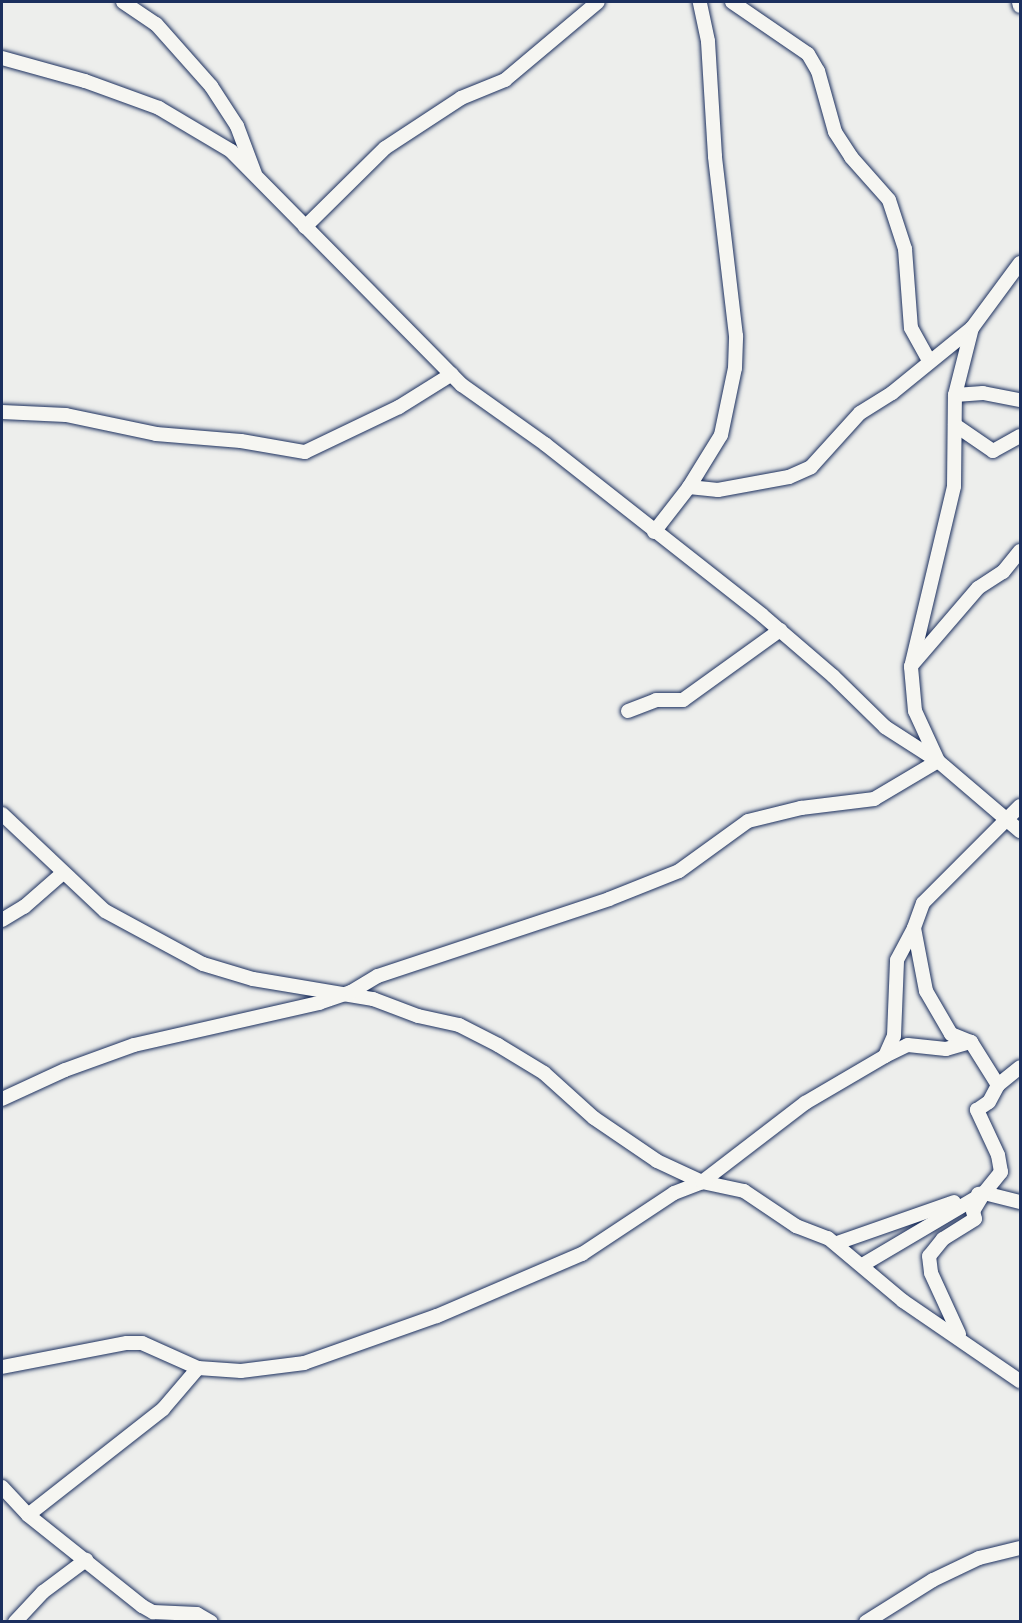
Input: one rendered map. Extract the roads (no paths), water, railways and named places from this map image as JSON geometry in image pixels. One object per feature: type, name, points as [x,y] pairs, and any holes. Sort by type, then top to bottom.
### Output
[{"type":"street","points":[[123,2],[156,24],[211,86],[237,126],[255,174]]},
{"type":"street","points":[[305,227],[385,148],[461,98],[505,80],[598,2]]},
{"type":"street","points":[[654,532],[689,487],[721,435],[729,409],[736,347],[715,156],[708,41],[699,2]]},
{"type":"street","points":[[732,2],[808,54],[818,70],[835,132],[851,157],[889,200],[905,249],[911,328],[929,361]]},
{"type":"street","points":[[2,58],[85,81],[159,108],[216,140],[255,174],[452,374],[780,630],[885,728],[938,762],[1020,831]]},
{"type":"street","points":[[689,487],[718,490],[789,477],[811,467],[860,413],[892,393],[972,328],[1020,263]]},
{"type":"street","points":[[938,762],[915,711],[910,667],[954,486],[955,395],[972,328]]},
{"type":"street","points":[[2,412],[66,415],[156,434],[241,441],[306,452],[415,399],[452,374]]},
{"type":"street","points":[[955,395],[983,393],[1020,400]]},
{"type":"street","points":[[955,425],[993,451],[1020,436]]},
{"type":"street","points":[[910,667],[978,588],[1003,572],[1020,551]]},
{"type":"street","points":[[628,711],[656,700],[667,703],[683,699],[780,630]]},
{"type":"street","points":[[2,1100],[65,1070],[134,1045],[339,996],[378,976],[609,899],[679,871],[748,820],[801,808],[874,800],[938,762]]},
{"type":"street","points":[[885,1056],[894,1036],[897,960],[914,928],[923,903],[1020,806]]},
{"type":"street","points":[[2,814],[105,911],[203,964],[253,979],[339,996],[373,999],[418,1016],[459,1025],[544,1073],[633,1147],[702,1182],[744,1191],[796,1226],[837,1243],[864,1264],[903,1301],[961,1338],[1020,1381]]},
{"type":"street","points":[[2,920],[24,907],[63,873]]},
{"type":"street","points":[[914,928],[926,991],[951,1034],[971,1042],[998,1085]]},
{"type":"street","points":[[2,1367],[38,1358],[142,1343],[198,1368],[271,1369],[349,1348],[582,1254],[674,1193],[702,1182],[805,1103],[885,1056],[908,1045],[946,1049],[971,1042]]},
{"type":"street","points":[[961,1338],[931,1273],[929,1256],[943,1239],[975,1219],[973,1211],[1001,1172],[998,1155],[977,1110],[988,1102],[998,1085],[1020,1067]]},
{"type":"street","points":[[837,1243],[984,1193],[1020,1202]]},
{"type":"street","points":[[864,1264],[984,1193]]},
{"type":"street","points":[[28,1515],[164,1409],[198,1368]]},
{"type":"street","points":[[2,1488],[28,1515],[153,1612],[197,1614],[211,1622]]},
{"type":"street","points":[[866,1622],[933,1580],[979,1558],[1020,1548]]},
{"type":"street","points":[[15,1622],[43,1592],[86,1560]]}]
